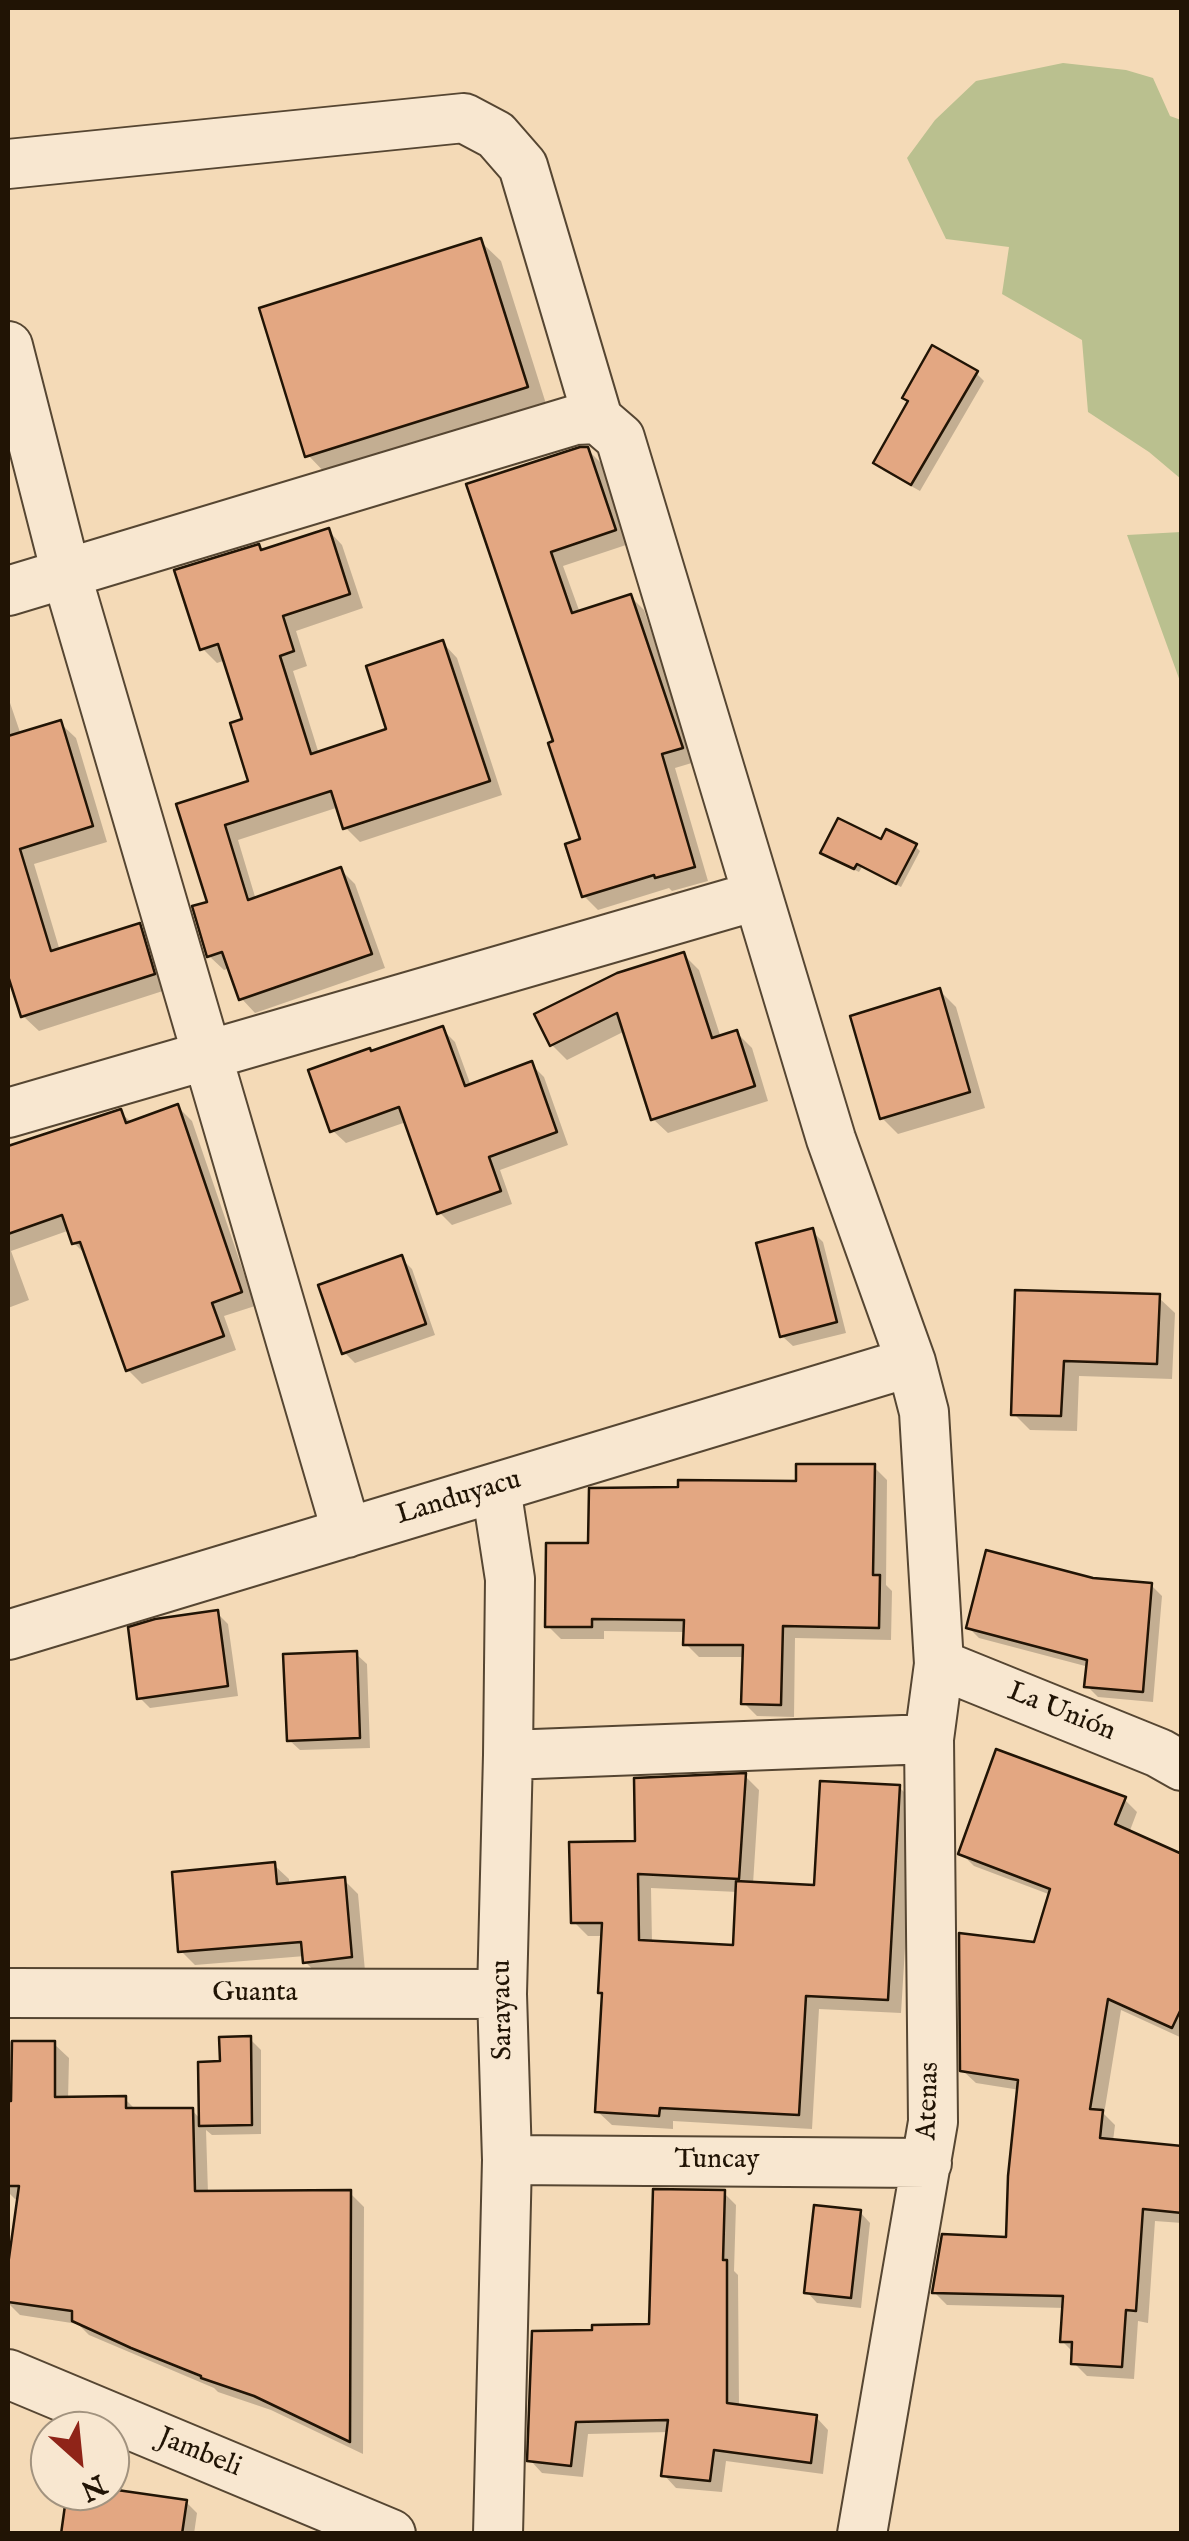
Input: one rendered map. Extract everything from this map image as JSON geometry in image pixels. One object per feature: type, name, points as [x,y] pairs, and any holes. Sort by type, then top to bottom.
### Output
[{"type":"street","name":"Atenas","points":[[8,164],[464,118],[496,135],[523,166],[598,419],[620,438],[831,1140],[911,1362],[924,1412],[939,1664],[928,1740],[932,2122],[862,2534]]},
{"type":"street","points":[[8,346],[66,573],[347,1532]]},
{"type":"street","points":[[8,591],[575,420],[598,419]]},
{"type":"street","points":[[8,1113],[756,896]]},
{"type":"street","name":"Landuyacu","points":[[8,1635],[911,1362]]},
{"type":"street","name":"Sarayacu","points":[[496,1488],[510,1579],[502,1994],[507,2160],[498,2534]]},
{"type":"street","name":"La Unión","points":[[939,1664],[1159,1753],[1182,1766]]},
{"type":"street","points":[[508,1755],[928,1740]]},
{"type":"street","name":"Guanta","points":[[8,1993],[502,1994]]},
{"type":"street","name":"Tuncay","points":[[507,2160],[927,2163]]},
{"type":"street","name":"Jambeli","points":[[8,2374],[391,2534]]},
{"type":"green space","points":[[1063,63],[1126,70],[1153,78],[1170,116],[1181,120],[1181,479],[1149,452],[1088,412],[1082,340],[1002,294],[1009,247],[946,239],[907,158],[935,120],[976,81]]},
{"type":"green space","points":[[1182,532],[1181,684],[1127,535]]},
{"type":"building","points":[[481,238],[528,387],[305,457],[259,308]]},
{"type":"building","points":[[932,345],[978,371],[911,485],[873,463],[908,401],[902,398]]},
{"type":"building","points":[[588,447],[616,530],[551,552],[572,613],[631,594],[683,748],[662,754],[695,867],[582,897],[565,844],[580,839],[548,743],[553,741],[466,484]]},
{"type":"building","points":[[329,528],[350,594],[283,616],[294,651],[280,656],[311,754],[386,729],[366,666],[443,640],[490,781],[343,829],[331,791],[225,825],[248,900],[341,867],[372,954],[239,1000],[222,952],[207,957],[192,906],[207,902],[176,804],[248,781],[230,723],[242,719],[218,644],[200,650],[174,570],[259,544],[261,550]]},
{"type":"building","points":[[61,720],[93,826],[20,849],[51,951],[140,923],[155,974],[21,1017],[8,976],[8,736]]},
{"type":"building","points":[[838,818],[881,839],[886,829],[917,844],[896,884],[857,864],[854,869],[820,853]]},
{"type":"building","points":[[684,952],[712,1038],[737,1030],[755,1086],[651,1120],[617,1013],[550,1046],[534,1014],[617,973]]},
{"type":"building","points":[[940,988],[970,1092],[880,1119],[850,1016]]},
{"type":"building","points":[[443,1026],[465,1086],[532,1061],[557,1132],[489,1157],[501,1191],[437,1214],[399,1107],[330,1132],[308,1070]]},
{"type":"building","points":[[178,1104],[242,1292],[212,1303],[224,1336],[126,1371],[80,1242],[72,1244],[62,1215],[8,1234],[8,1146],[121,1109],[126,1123]]},
{"type":"building","points":[[813,1228],[837,1322],[780,1337],[756,1243]]},
{"type":"building","points":[[402,1255],[426,1324],[342,1354],[318,1285]]},
{"type":"building","points":[[1015,1290],[1160,1294],[1157,1364],[1064,1361],[1061,1416],[1011,1415]]},
{"type":"building","points":[[796,1464],[875,1464],[873,1575],[880,1575],[879,1628],[783,1626],[781,1705],[741,1704],[743,1645],[683,1645],[684,1620],[592,1619],[592,1627],[545,1627],[546,1543],[588,1543],[589,1488],[678,1487],[678,1480],[796,1481]]},
{"type":"building","points":[[986,1550],[1093,1578],[1152,1583],[1143,1692],[1084,1687],[1087,1660],[966,1628]]},
{"type":"building","points":[[218,1610],[228,1686],[137,1699],[128,1627]]},
{"type":"building","points":[[357,1651],[360,1738],[287,1741],[283,1654]]},
{"type":"building","points":[[996,1749],[1126,1797],[1115,1824],[1182,1854],[1182,2007],[1172,2028],[1108,1999],[1090,2109],[1103,2110],[1100,2138],[1182,2146],[1182,2213],[1143,2209],[1136,2311],[1126,2310],[1122,2367],[1071,2364],[1072,2342],[1060,2342],[1063,2296],[932,2293],[942,2234],[1006,2237],[1018,2080],[960,2071],[959,1933],[1034,1942],[1050,1889],[958,1854]]},
{"type":"building","points":[[746,1773],[739,1879],[638,1874],[639,1940],[733,1945],[736,1881],[814,1885],[820,1781],[900,1785],[888,2000],[806,1996],[799,2115],[660,2108],[659,2116],[595,2112],[602,1923],[571,1923],[569,1842],[635,1841],[634,1778]]},
{"type":"building","points":[[275,1862],[277,1884],[345,1877],[352,1957],[303,1963],[301,1942],[178,1952],[172,1872]]},
{"type":"building","points":[[251,2036],[252,2125],[199,2126],[198,2062],[220,2061],[219,2037]]},
{"type":"building","points":[[12,2041],[55,2041],[55,2097],[126,2096],[126,2108],[193,2108],[195,2191],[351,2190],[350,2442],[254,2396],[201,2378],[72,2321],[72,2311],[8,2302],[8,2265],[19,2186],[8,2186]]},
{"type":"building","points":[[653,2189],[725,2190],[727,2403],[817,2415],[811,2463],[714,2450],[710,2481],[661,2476],[668,2420],[576,2422],[571,2466],[527,2461],[532,2331],[649,2324]]},
{"type":"building","points":[[814,2205],[861,2210],[851,2298],[804,2293]]},
{"type":"building","points":[[130,2492],[187,2500],[182,2534],[61,2534],[64,2511],[130,2511]]}]
